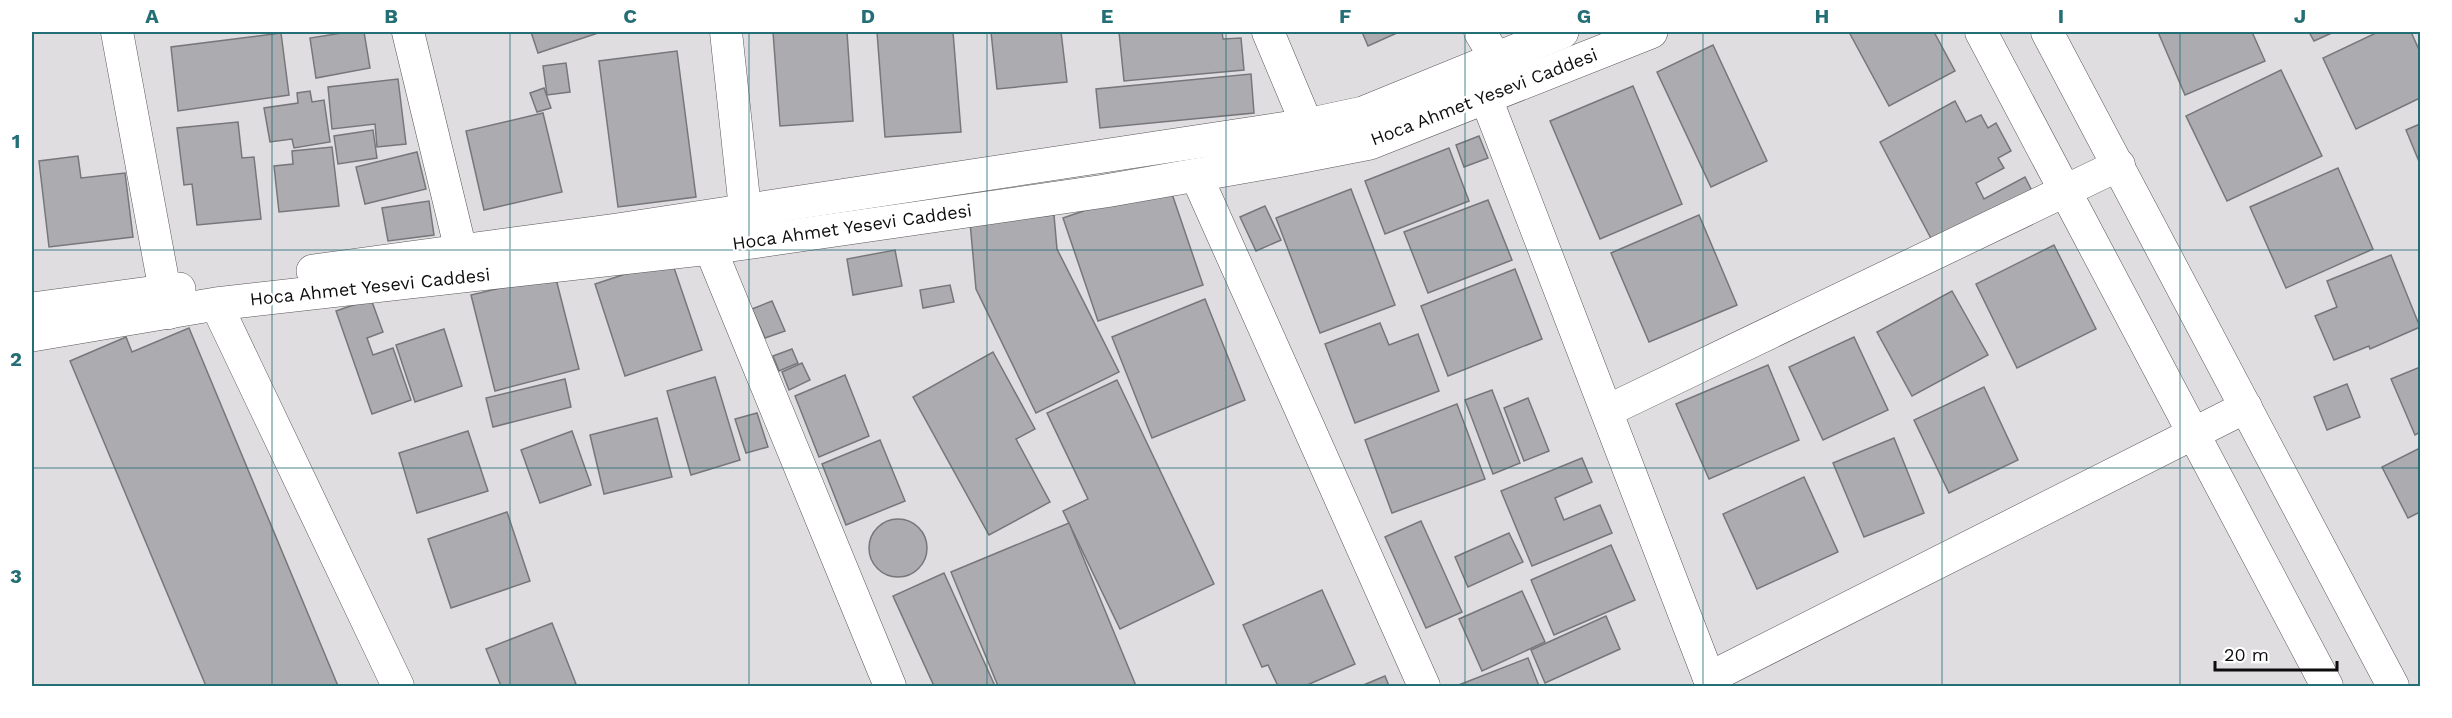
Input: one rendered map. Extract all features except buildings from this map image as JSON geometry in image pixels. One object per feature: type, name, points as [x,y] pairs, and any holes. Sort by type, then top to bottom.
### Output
[{"type":"street","points":[[117,32],[167,302]]},
{"type":"street","points":[[408,32],[460,251]]},
{"type":"street","points":[[726,32],[746,209]]},
{"type":"street","points":[[1268,32],[1307,125]]},
{"type":"street","points":[[1480,32],[1496,59]]},
{"type":"street","name":"Hoca Ahmet Yesevi Caddesi","points":[[32,335],[167,302],[460,251],[616,230],[1307,125],[1364,113],[1562,32]]},
{"type":"street","name":"Hoca Ahmet Yesevi Caddesi","points":[[32,309],[167,302],[216,304],[710,248],[1106,191],[1370,143],[1651,32]]},
{"type":"street","points":[[1981,32],[2327,687]]},
{"type":"street","points":[[2047,32],[2393,687]]},
{"type":"street","points":[[1486,98],[1711,682],[2246,407]]},
{"type":"street","points":[[1607,411],[2065,193],[2119,165]]},
{"type":"street","points":[[1196,175],[1424,687]]},
{"type":"street","points":[[710,248],[890,687]]},
{"type":"street","points":[[216,304],[398,687]]}]
